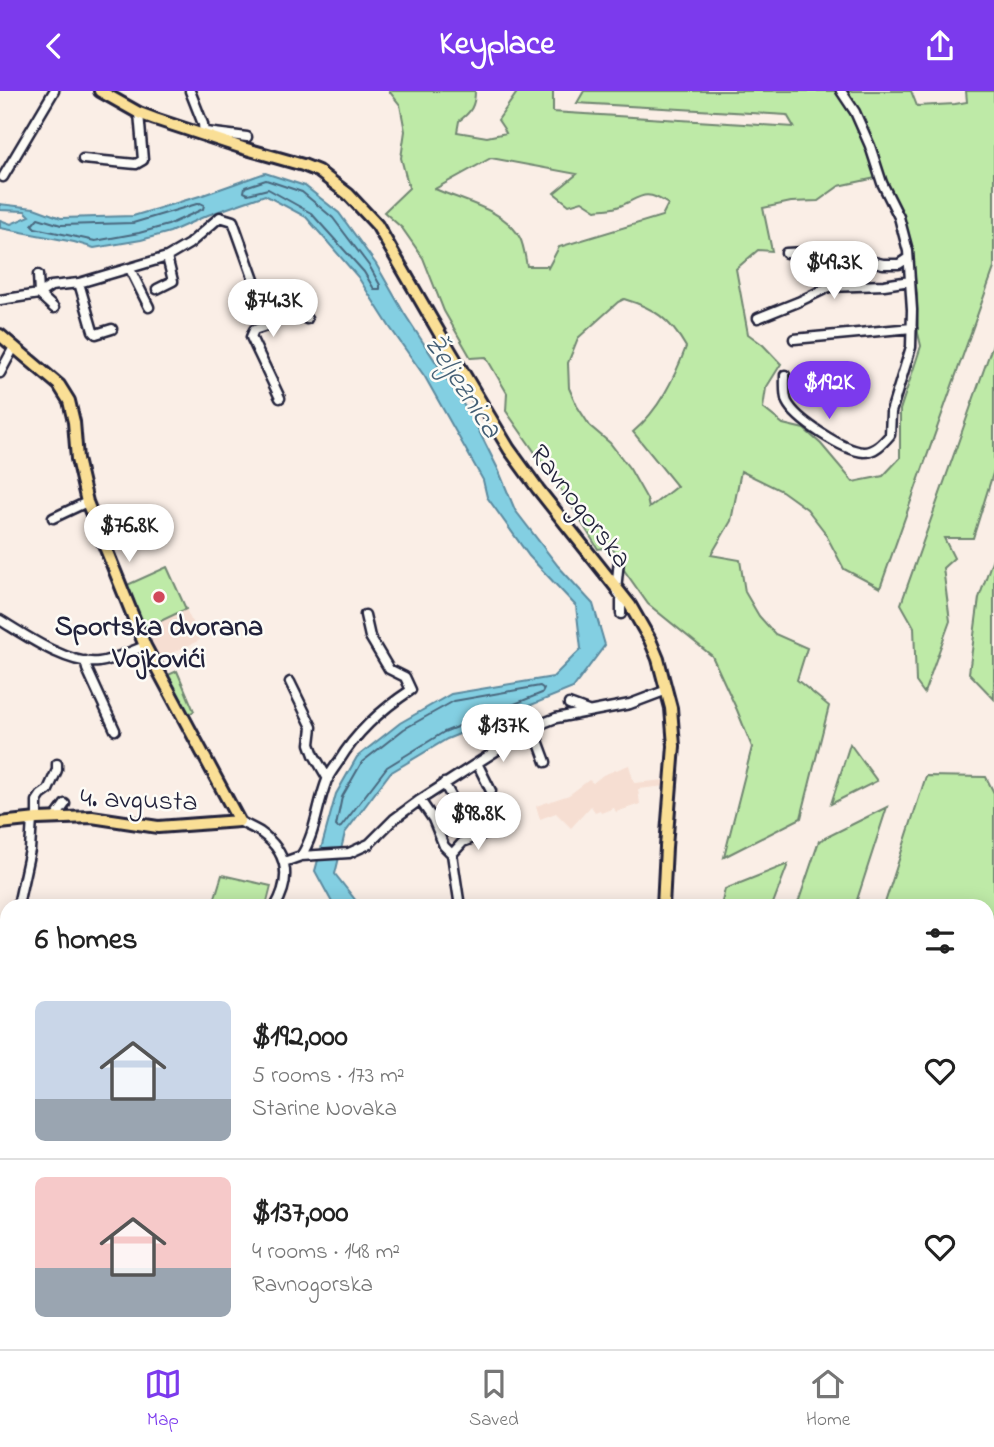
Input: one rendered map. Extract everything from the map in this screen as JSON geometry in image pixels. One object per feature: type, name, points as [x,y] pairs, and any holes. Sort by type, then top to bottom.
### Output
[{"type":"main road","name":"Ravnogorska","points":[[100,91],[139,113],[318,171],[336,183],[377,225],[509,449],[616,586],[650,640],[667,690],[674,747],[663,899]]},
{"type":"main road","points":[[0,335],[59,386],[69,401],[77,459],[87,502],[145,646],[239,821]]},
{"type":"main road","name":"4. avgusta","points":[[0,823],[92,817],[158,827],[239,821]]},
{"type":"street","points":[[3,177],[54,91]]},
{"type":"street","points":[[190,91],[203,124],[203,134],[247,137]]},
{"type":"street","points":[[785,375],[788,402],[801,418],[844,447],[865,452],[880,447],[890,435],[891,412],[909,354],[912,328],[908,258],[899,217],[882,183],[855,112],[841,91]]},
{"type":"street","points":[[83,159],[136,164],[144,160],[139,113]]},
{"type":"street","points":[[0,300],[39,294],[51,286],[79,283],[167,257],[189,244],[220,217],[226,218],[233,221],[269,322],[266,326],[254,330],[251,337],[280,398]]},
{"type":"street","points":[[786,253],[826,251],[883,264],[899,264],[908,258]]},
{"type":"street","points":[[157,289],[173,281],[167,257]]},
{"type":"street","points":[[130,269],[149,307]]},
{"type":"street","points":[[38,275],[39,294],[54,308]]},
{"type":"street","points":[[758,318],[798,303],[829,287],[910,281]]},
{"type":"street","points":[[79,283],[93,331],[100,334],[112,329]]},
{"type":"street","points":[[257,288],[269,292],[284,309],[307,319]]},
{"type":"street","points":[[249,313],[263,304]]},
{"type":"street","points":[[794,339],[912,328]]},
{"type":"street","points":[[0,373],[14,347]]},
{"type":"street","points":[[53,518],[87,502]]},
{"type":"street","points":[[619,560],[615,590],[621,597],[621,614]]},
{"type":"street","points":[[304,856],[328,779],[347,747],[370,721],[411,690],[405,677],[389,669],[370,637],[365,615]]},
{"type":"street","points":[[0,620],[45,647],[85,661],[99,662],[145,646]]},
{"type":"street","points":[[85,661],[115,730]]},
{"type":"street","points":[[290,682],[312,727],[310,744],[314,755],[328,779]]},
{"type":"street","points":[[284,862],[304,856],[348,853],[369,844],[394,819],[420,800],[533,727],[556,718],[630,704],[667,690]]},
{"type":"street","points":[[569,704],[591,712]]},
{"type":"street","points":[[533,727],[546,762]]},
{"type":"street","points":[[477,763],[491,791]]},
{"type":"street","name":"4. avgusta","points":[[34,819],[37,801],[48,790],[57,764]]},
{"type":"street","points":[[444,783],[463,818]]},
{"type":"street","points":[[420,800],[433,820],[444,846],[452,854],[459,899]]},
{"type":"street","points":[[55,818],[65,804]]},
{"type":"street","points":[[19,899],[34,819]]},
{"type":"street","points":[[239,821],[269,840],[284,862],[286,882],[280,899]]},
{"type":"street","points":[[452,854],[463,842],[491,831]]},
{"type":"street","points":[[24,859],[30,850]]},
{"type":"shaded area","points":[[186,609],[200,640],[159,659],[144,629]]},
{"type":"shaded area","points":[[629,765],[634,783],[666,780],[666,786],[638,789],[640,804],[616,812],[614,808],[601,813],[600,810],[595,812],[591,806],[571,828],[556,813],[540,819],[536,806],[569,795],[589,780],[593,783],[603,775]]},
{"type":"green space","points":[[389,91],[475,91],[473,105],[459,121],[457,132],[487,137],[506,133],[498,120],[518,91],[553,91],[553,112],[794,127],[787,115],[577,103],[584,91],[911,91],[917,106],[967,102],[966,91],[994,91],[994,268],[880,588],[844,569],[824,531],[807,509],[782,491],[741,471],[731,521],[711,555],[740,560],[745,592],[759,616],[775,634],[807,648],[797,680],[829,706],[801,818],[724,857],[752,747],[737,710],[712,656],[648,604],[611,547],[598,549],[566,497],[506,411],[507,393],[486,357],[471,358],[444,311],[423,258],[402,228],[384,212],[409,188],[401,158],[405,131],[400,105]],"holes":[[[491,158],[577,174],[554,193],[569,205],[582,201],[596,210],[608,209],[648,195],[668,204],[662,216],[559,247],[548,268],[527,266],[520,238],[505,220],[482,207],[435,189]],[[885,176],[911,245],[921,346],[900,410],[900,458],[883,476],[853,482],[821,444],[804,429],[783,424],[763,408],[766,388],[781,364],[748,334],[736,269],[758,250],[772,251],[763,208],[791,202],[818,201],[839,186]],[[624,299],[653,311],[674,329],[686,347],[665,393],[651,414],[633,432],[677,486],[649,508],[647,499],[630,469],[610,443],[590,426],[569,388],[568,363],[578,338]]]},
{"type":"green space","points":[[994,341],[994,470],[973,538],[944,538],[954,558],[943,568],[950,621],[924,693],[916,682],[914,627],[901,604]]},
{"type":"green space","points":[[994,555],[994,699],[969,673],[979,598]]},
{"type":"green space","points":[[167,567],[186,609],[144,629],[125,586]]},
{"type":"green space","points":[[177,671],[194,711],[186,716],[166,676]]},
{"type":"green space","points":[[850,744],[877,781],[831,804]]},
{"type":"green space","points":[[926,776],[986,777],[994,793],[994,899],[886,899]]},
{"type":"green space","points":[[887,807],[857,899],[799,899],[819,841]]},
{"type":"green space","points":[[788,864],[775,899],[723,899],[725,889]]},
{"type":"green space","points":[[222,875],[271,886],[268,899],[215,899]]},
{"type":"water","points":[[265,173],[305,186],[339,213],[376,264],[404,313],[474,421],[515,510],[558,566],[593,604],[605,645],[573,688],[447,739],[390,773],[345,833],[335,874],[355,899],[330,899],[315,871],[336,794],[357,757],[400,723],[451,694],[553,677],[581,649],[576,606],[529,556],[487,497],[483,480],[425,377],[358,277],[306,217],[265,195],[170,232],[94,248],[0,228],[0,220],[11,224],[30,216],[25,211],[0,210],[0,204],[34,208],[61,218],[133,216]]},
{"type":"place","name":"Sportska dvorana Vojkovići","points":[[159,597]]},
{"type":"water label","name":"Željeznica","points":[[464,385]]}]
